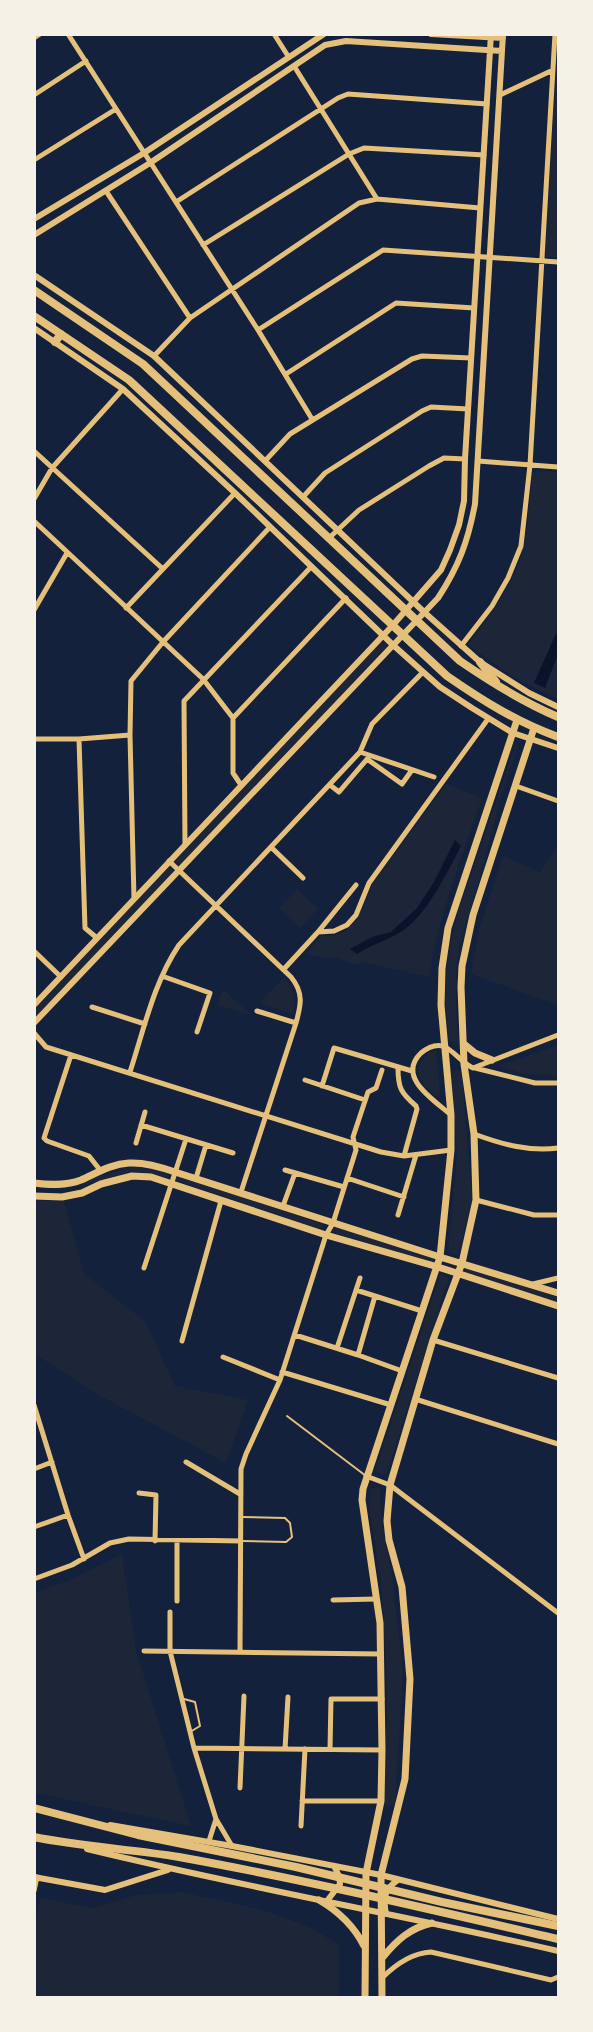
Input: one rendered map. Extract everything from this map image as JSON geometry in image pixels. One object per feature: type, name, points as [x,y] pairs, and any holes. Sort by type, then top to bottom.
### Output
[{"type":"highway","points":[[34,290],[143,364],[460,661],[502,690],[558,717]]},
{"type":"highway","points":[[34,316],[129,380],[447,676],[483,701],[517,720],[558,737]]},
{"type":"highway","points":[[55,342],[61,334]]},
{"type":"highway","points":[[480,662],[502,690]]},
{"type":"main road","points":[[365,1998],[366,1873],[381,1801],[382,1699],[376,1599],[362,1500],[366,1476],[440,1257],[451,1150],[441,996],[442,968],[448,928],[517,720]]},
{"type":"main road","points":[[382,1998],[384,1913],[381,1875],[405,1779],[410,1679],[402,1587],[389,1540],[387,1512],[390,1485],[433,1340],[462,1263],[476,1200],[474,1134],[464,1064],[461,987],[466,944],[534,728]]},
{"type":"main road","points":[[464,1044],[475,1053],[492,1060]]},
{"type":"main road","points":[[34,1183],[55,1185],[69,1183],[100,1170],[129,1163],[144,1163],[558,1293]]},
{"type":"main road","points":[[34,1196],[62,1197],[132,1176],[151,1177],[326,1235],[438,1267],[558,1306]]},
{"type":"main road","points":[[34,1808],[138,1835],[558,1926]]},
{"type":"main road","points":[[34,1837],[72,1845],[177,1857],[328,1887],[558,1939]]},
{"type":"main road","points":[[319,1900],[337,1912],[349,1924],[366,1949]]},
{"type":"main road","points":[[383,1957],[395,1942],[406,1934],[432,1923]]},
{"type":"street","points":[[34,38],[40,34]]},
{"type":"street","points":[[68,34],[286,374],[312,419]]},
{"type":"street","points":[[274,34],[288,56]]},
{"type":"street","points":[[34,219],[144,153],[324,34]]},
{"type":"street","points":[[34,1023],[438,598],[462,555],[470,532],[475,504],[503,36],[431,34]]},
{"type":"street","points":[[461,646],[492,606],[508,578],[521,546],[530,465],[555,34]]},
{"type":"street","points":[[34,1005],[383,636],[441,570],[459,525],[464,501],[491,36]]},
{"type":"street","points":[[34,235],[150,163],[325,45],[337,42],[502,51]]},
{"type":"street","points":[[34,95],[86,61]]},
{"type":"street","points":[[294,66],[377,199]]},
{"type":"street","points":[[500,94],[553,70]]},
{"type":"street","points":[[176,202],[321,108],[348,94],[487,104]]},
{"type":"street","points":[[34,160],[116,109]]},
{"type":"street","points":[[203,245],[349,154],[364,148],[484,155]]},
{"type":"street","points":[[106,191],[190,318]]},
{"type":"street","points":[[154,356],[190,318],[359,203],[377,199],[480,208]]},
{"type":"street","points":[[258,330],[383,250],[558,262]]},
{"type":"street","points":[[34,275],[154,356],[413,602],[480,662],[529,693],[558,706]]},
{"type":"street","points":[[286,374],[396,303],[474,308]]},
{"type":"street","points":[[34,328],[123,388],[423,672],[488,719],[513,732],[558,748]]},
{"type":"street","points":[[266,461],[290,434],[412,359],[422,356],[471,358]]},
{"type":"street","points":[[34,499],[52,468],[123,388]]},
{"type":"street","points":[[303,498],[325,473],[422,411],[430,408],[468,409]]},
{"type":"street","points":[[34,452],[163,569]]},
{"type":"street","points":[[328,539],[359,510],[429,466],[444,458],[465,459]]},
{"type":"street","points":[[478,461],[558,467]]},
{"type":"street","points":[[126,608],[235,493]]},
{"type":"street","points":[[34,522],[203,680],[233,718],[233,773],[241,785]]},
{"type":"street","points":[[134,899],[131,681],[163,642],[270,527]]},
{"type":"street","points":[[34,610],[67,553]]},
{"type":"street","points":[[185,844],[184,701],[311,567]]},
{"type":"street","points":[[233,718],[346,598]]},
{"type":"street","points":[[130,1072],[162,976],[179,945],[360,752],[372,724],[423,672]]},
{"type":"street","points":[[318,932],[334,931],[347,925],[356,915],[369,883],[488,719]]},
{"type":"street","points":[[34,739],[79,739],[130,735]]},
{"type":"street","points":[[79,739],[85,927],[97,938]]},
{"type":"street","points":[[360,752],[402,784],[412,770]]},
{"type":"street","points":[[369,757],[434,777]]},
{"type":"street","points":[[330,785],[339,792],[369,757]]},
{"type":"street","points":[[516,786],[558,801]]},
{"type":"street","points":[[272,848],[303,878]]},
{"type":"street","points":[[169,861],[284,969],[298,986],[302,999],[241,1192]]},
{"type":"street","points":[[284,969],[356,885]]},
{"type":"street","points":[[34,951],[61,977]]},
{"type":"street","points":[[162,976],[210,993],[197,1032]]},
{"type":"street","points":[[92,1007],[145,1024]]},
{"type":"street","points":[[257,1011],[296,1023]]},
{"type":"street","points":[[34,1033],[46,1047],[381,1152],[404,1156],[451,1150]]},
{"type":"street","points":[[473,1068],[558,1035]]},
{"type":"street","points":[[450,1114],[421,1090],[415,1081],[412,1071],[416,1059],[427,1048],[444,1046],[464,1064],[473,1068],[535,1083],[558,1083]]},
{"type":"street","points":[[322,1086],[334,1048],[412,1071]]},
{"type":"street","points":[[71,1055],[44,1138],[89,1156],[100,1170]]},
{"type":"street","points":[[398,1068],[400,1090],[417,1109],[404,1156]]},
{"type":"street","points":[[240,1651],[241,1469],[280,1380],[326,1235],[333,1223],[356,1150],[353,1137],[365,1100],[368,1092],[376,1088],[382,1070]]},
{"type":"street","points":[[304,1080],[365,1100]]},
{"type":"street","points":[[136,1143],[145,1112]]},
{"type":"street","points":[[141,1125],[233,1153]]},
{"type":"street","points":[[474,1134],[501,1144],[545,1150],[558,1148]]},
{"type":"street","points":[[144,1268],[186,1139]]},
{"type":"street","points":[[196,1178],[206,1145]]},
{"type":"street","points":[[398,1215],[416,1155]]},
{"type":"street","points":[[285,1170],[344,1187]]},
{"type":"street","points":[[283,1206],[295,1173]]},
{"type":"street","points":[[347,1178],[404,1197]]},
{"type":"street","points":[[476,1200],[534,1215],[558,1215]]},
{"type":"street","points":[[182,1341],[220,1201]]},
{"type":"street","points":[[337,1348],[360,1278]]},
{"type":"street","points":[[533,1284],[558,1278]]},
{"type":"street","points":[[356,1290],[422,1311]]},
{"type":"street","points":[[358,1355],[375,1296]]},
{"type":"street","points":[[295,1335],[402,1371]]},
{"type":"street","points":[[433,1340],[558,1378]]},
{"type":"street","points":[[223,1357],[280,1380]]},
{"type":"street","points":[[282,1372],[391,1405]]},
{"type":"street","points":[[415,1399],[558,1444]]},
{"type":"street","points":[[34,1405],[84,1559]]},
{"type":"street","points":[[34,1469],[52,1462]]},
{"type":"street","points":[[186,1462],[240,1494]]},
{"type":"street","points":[[366,1476],[390,1485],[558,1612]]},
{"type":"street","points":[[139,1494],[156,1496],[155,1541]]},
{"type":"street","points":[[34,1527],[68,1515]]},
{"type":"street","points":[[34,1579],[72,1565],[110,1543],[129,1539],[241,1541]]},
{"type":"street","points":[[177,1541],[177,1601]]},
{"type":"street","points":[[333,1600],[376,1599]]},
{"type":"street","points":[[170,1612],[170,1652],[194,1748],[216,1819],[232,1846]]},
{"type":"street","points":[[144,1651],[381,1654]]},
{"type":"street","points":[[240,1788],[244,1696]]},
{"type":"street","points":[[285,1749],[288,1697]]},
{"type":"street","points":[[330,1749],[331,1699],[382,1699]]},
{"type":"street","points":[[194,1748],[382,1750]]},
{"type":"street","points":[[301,1826],[304,1749]]},
{"type":"street","points":[[302,1801],[381,1801]]},
{"type":"street","points":[[80,1819],[209,1841],[381,1875],[558,1919]]},
{"type":"street","points":[[209,1841],[216,1819]]},
{"type":"street","points":[[72,1845],[170,1869],[558,1951]]},
{"type":"street","points":[[327,1901],[340,1884],[339,1876],[333,1866]]},
{"type":"street","points":[[34,1892],[36,1877],[105,1890],[170,1869]]},
{"type":"street","points":[[384,1913],[385,1895],[390,1886],[398,1880]]},
{"type":"street","points":[[382,1978],[403,1961],[426,1952],[551,1980],[558,1977]]},
{"type":"lane","points":[[287,1416],[366,1476]]},
{"type":"lane","points":[[240,1517],[285,1518],[290,1523],[292,1537],[286,1542],[241,1541]]},
{"type":"lane","points":[[182,1699],[195,1702],[200,1726],[190,1732]]},
{"type":"shaded area","points":[[558,36],[558,257],[545,257]]},
{"type":"shaded area","points":[[537,471],[558,472],[558,699],[513,677],[468,645],[502,598],[515,572],[526,536],[532,476]]},
{"type":"shaded area","points":[[558,629],[558,654],[545,688],[534,683]]},
{"type":"shaded area","points":[[381,641],[387,646],[181,866],[175,861]]},
{"type":"shaded area","points":[[516,744],[518,745],[499,803],[460,944],[456,973],[459,1046],[449,1040],[446,1007],[446,972],[450,944],[458,912]]},
{"type":"shaded area","points":[[446,784],[482,798],[445,909],[429,977],[366,963],[353,964],[335,957],[327,958],[306,954],[321,936],[334,936],[346,931],[358,919],[372,885]]},
{"type":"shaded area","points":[[455,840],[461,846],[435,894],[418,917],[399,933],[357,954],[350,949],[372,937],[391,932],[417,908],[434,882]]},
{"type":"shaded area","points":[[558,846],[558,1005],[471,974],[479,929],[503,856],[540,872]]},
{"type":"shaded area","points":[[169,866],[175,872],[35,1019],[35,1008]]},
{"type":"shaded area","points":[[297,889],[318,909],[300,928],[279,908]]},
{"type":"shaded area","points":[[284,977],[294,994],[293,1014],[260,1003]]},
{"type":"shaded area","points":[[223,989],[251,1015],[217,1005]]},
{"type":"shaded area","points":[[558,1045],[558,1076],[524,1074],[498,1066]]},
{"type":"shaded area","points":[[436,1050],[440,1093],[437,1097],[424,1085],[418,1074],[423,1059],[428,1053]]},
{"type":"shaded area","points":[[456,1069],[462,1074],[472,1200],[458,1255],[448,1252],[457,1155],[452,1075]]},
{"type":"shaded area","points":[[133,1166],[168,1174],[167,1178],[133,1171],[85,1185],[84,1181]]},
{"type":"shaded area","points":[[177,1176],[323,1224],[321,1229],[175,1180]]},
{"type":"shaded area","points":[[35,1201],[64,1201],[84,1274],[145,1321],[175,1386],[248,1400],[226,1463],[95,1393],[35,1354]]},
{"type":"shaded area","points":[[334,1227],[434,1259],[432,1262],[332,1232]]},
{"type":"shaded area","points":[[466,1267],[558,1297],[558,1303],[464,1272]]},
{"type":"shaded area","points":[[441,1273],[449,1278],[386,1476],[375,1471]]},
{"type":"shaded area","points":[[371,1488],[380,1489],[382,1525],[392,1575],[403,1672],[395,1805],[383,1805],[387,1709],[386,1657],[381,1581],[369,1507]]},
{"type":"shaded area","points":[[122,1554],[136,1651],[191,1826],[35,1793],[35,1592],[70,1580]]},
{"type":"shaded area","points":[[181,1892],[260,1909],[310,1927],[339,1945],[339,1997],[35,1997],[35,1924],[40,1898],[92,1908],[137,1895]]}]
